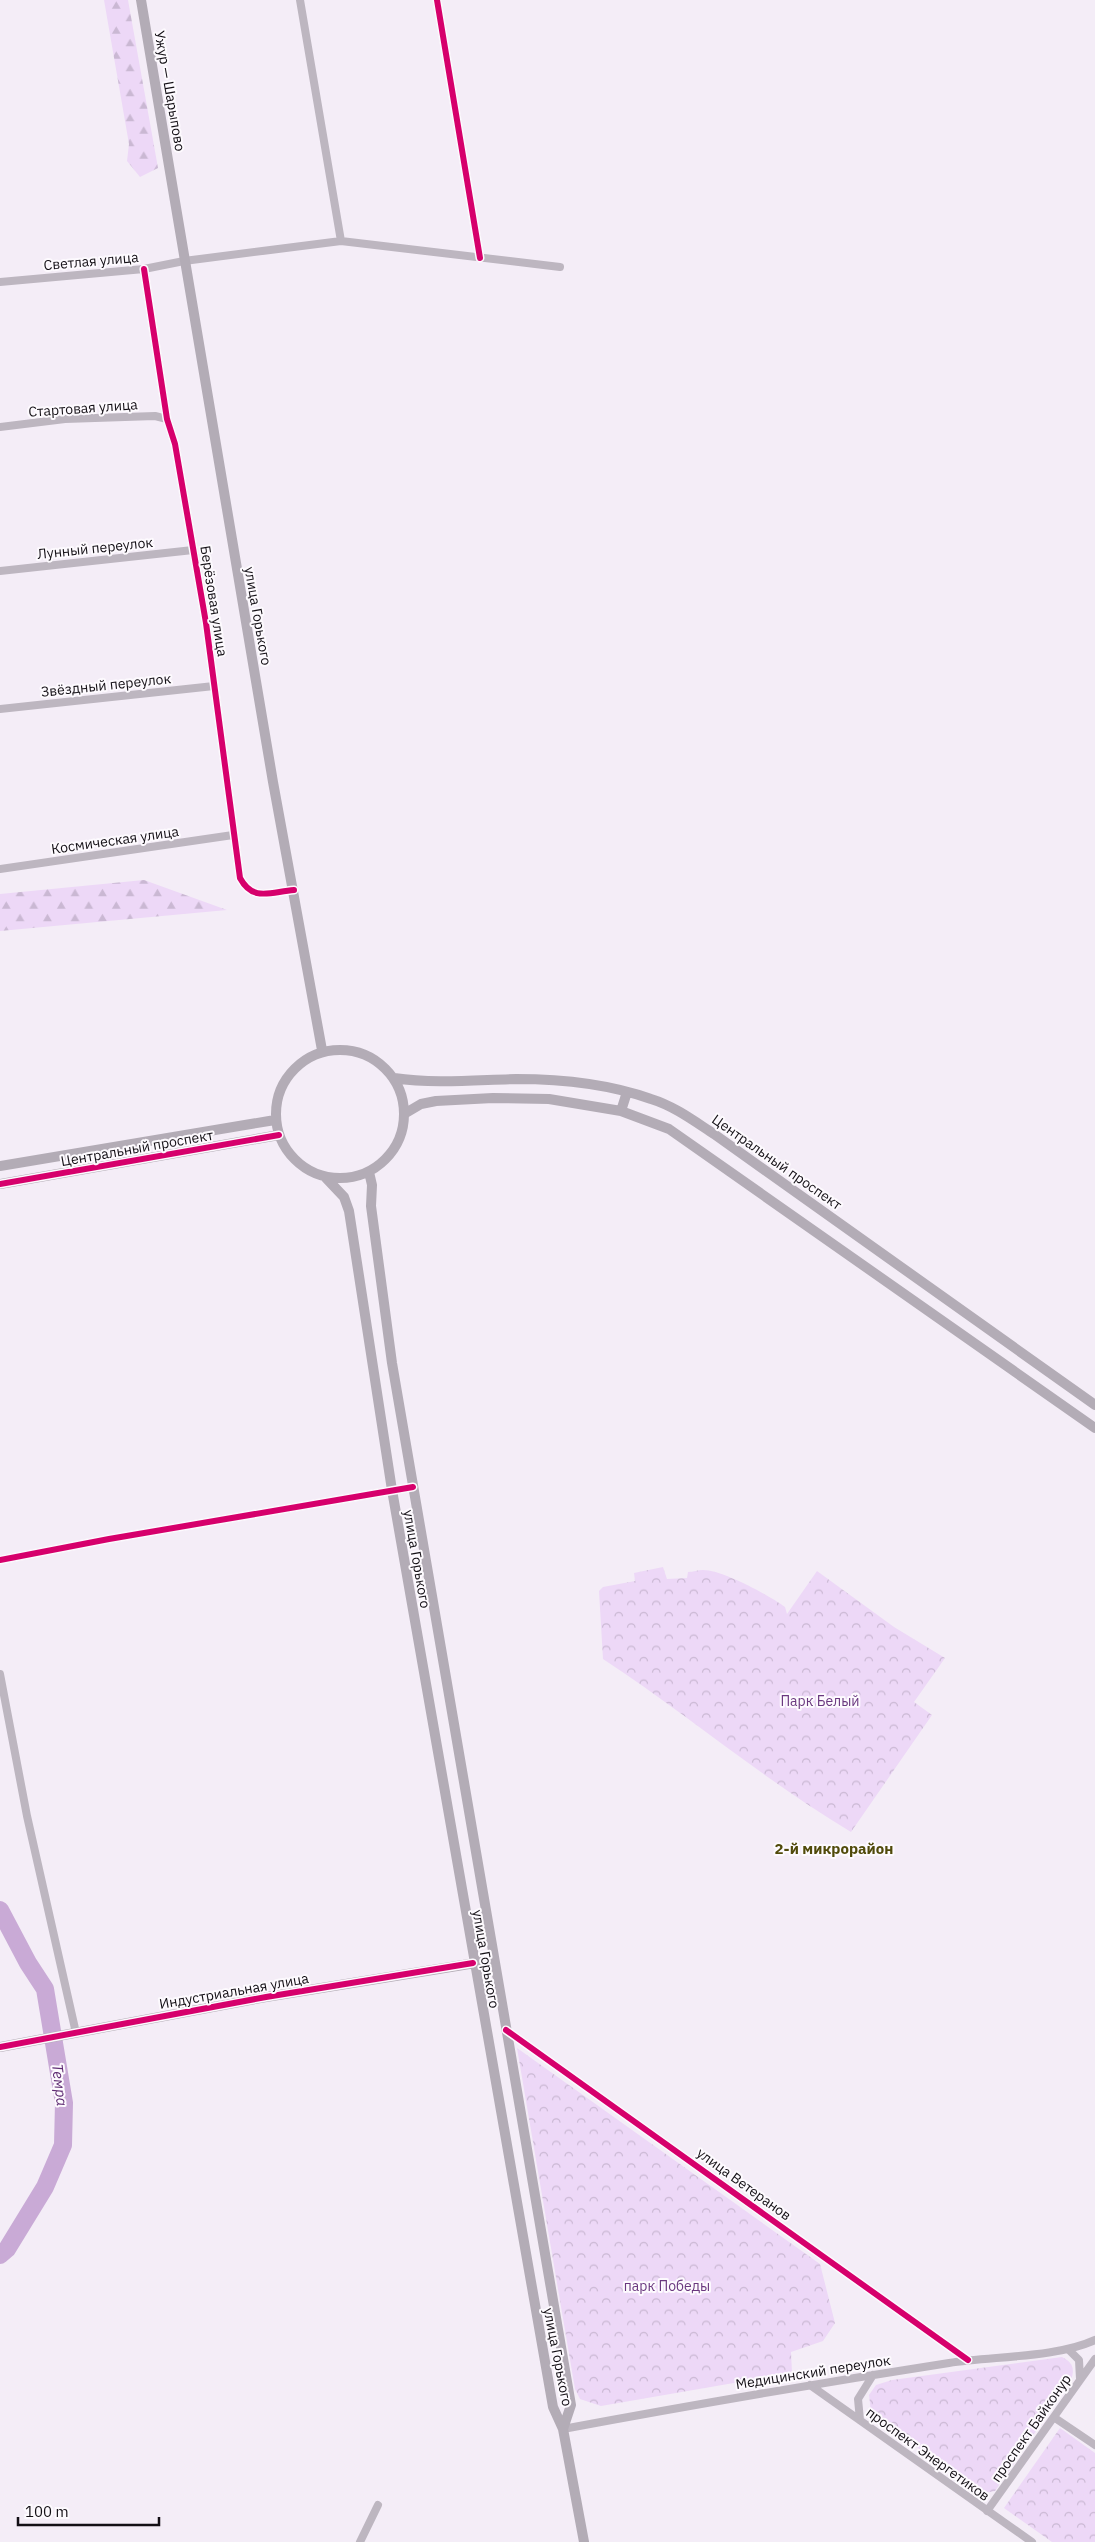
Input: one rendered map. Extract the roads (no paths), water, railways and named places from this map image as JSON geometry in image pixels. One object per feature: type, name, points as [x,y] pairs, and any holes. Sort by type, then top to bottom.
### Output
[{"type":"main road","name":"Ужур — Шарыпово","points":[[140,0],[173,186]]},
{"type":"main road","name":"улица Горького","points":[[173,186],[272,782],[294,890],[322,1050]]},
{"type":"main road","points":[[322,1050],[349,1050],[365,1054],[376,1060],[394,1078],[402,1096],[404,1114],[402,1130],[396,1144],[387,1157],[369,1172],[346,1178],[326,1178],[298,1163],[287,1150],[279,1135],[276,1120],[276,1103],[281,1087],[290,1073],[302,1061],[322,1050]]},
{"type":"main road","name":"Центральный проспект","points":[[394,1078],[416,1082],[548,1081],[627,1092],[652,1099],[680,1112],[714,1134],[1095,1405]]},
{"type":"main road","points":[[621,1111],[627,1092]]},
{"type":"main road","points":[[404,1114],[421,1104],[493,1098],[549,1099],[621,1111],[670,1129],[1095,1428]]},
{"type":"main road","name":"Центральный проспект","points":[[0,1166],[276,1120]]},
{"type":"main road","name":"Центральный проспект","points":[[0,1184],[279,1135]]},
{"type":"main road","name":"улица Горького","points":[[369,1172],[372,1185],[371,1206],[392,1363],[571,2405],[563,2429]]},
{"type":"main road","name":"улица Горького","points":[[326,1178],[344,1197],[349,1211],[392,1490],[439,1750],[473,1962],[553,2407],[563,2429],[584,2542]]},
{"type":"main road","points":[[992,1356],[1004,1341]]},
{"type":"main road","name":"Индустриальная улица","points":[[0,2047],[266,1997],[494,1960]]},
{"type":"street","points":[[300,0],[341,241]]},
{"type":"street","points":[[437,0],[480,258]]},
{"type":"street","name":"Светлая улица","points":[[0,282],[144,270],[184,261],[341,241],[560,267]]},
{"type":"street","name":"Берёзовая улица","points":[[144,270],[166,419],[172,431],[193,550],[240,878],[246,890],[255,894],[294,890]]},
{"type":"street","name":"Стартовая улица","points":[[0,427],[64,419],[155,416],[166,419]]},
{"type":"street","name":"Лунный переулок","points":[[0,571],[193,550]]},
{"type":"street","name":"Звёздный переулок","points":[[0,709],[214,686]]},
{"type":"street","name":"Космическая улица","points":[[0,869],[233,835]]},
{"type":"street","points":[[0,1560],[109,1539],[413,1487]]},
{"type":"street","points":[[0,1674],[27,1816],[76,2033]]},
{"type":"street","name":"улица Ветеранов","points":[[506,2030],[968,2360]]},
{"type":"street","name":"Медицинский переулок","points":[[563,2429],[810,2385],[968,2360],[1068,2349],[1095,2340]]},
{"type":"street","points":[[1068,2349],[1079,2360],[1080,2379]]},
{"type":"street","name":"проспект Байконур","points":[[987,2511],[1055,2418],[1095,2359]]},
{"type":"street","points":[[860,2420],[858,2399],[874,2375]]},
{"type":"street","name":"проспект Энергетиков","points":[[810,2385],[1032,2542]]},
{"type":"street","points":[[1055,2418],[1095,2446]]},
{"type":"street","points":[[360,2542],[378,2504]]},
{"type":"waterway","name":"Темра","points":[[0,1910],[28,1963],[45,1989],[64,2103],[63,2145],[45,2187],[7,2249],[0,2255]]},
{"type":"district","name":"2-й микрорайон","points":[[834,1848]]},
{"type":"park label","name":"Парк Белый","points":[[820,1701]]},
{"type":"park label","name":"парк Победы","points":[[667,2286]]}]
